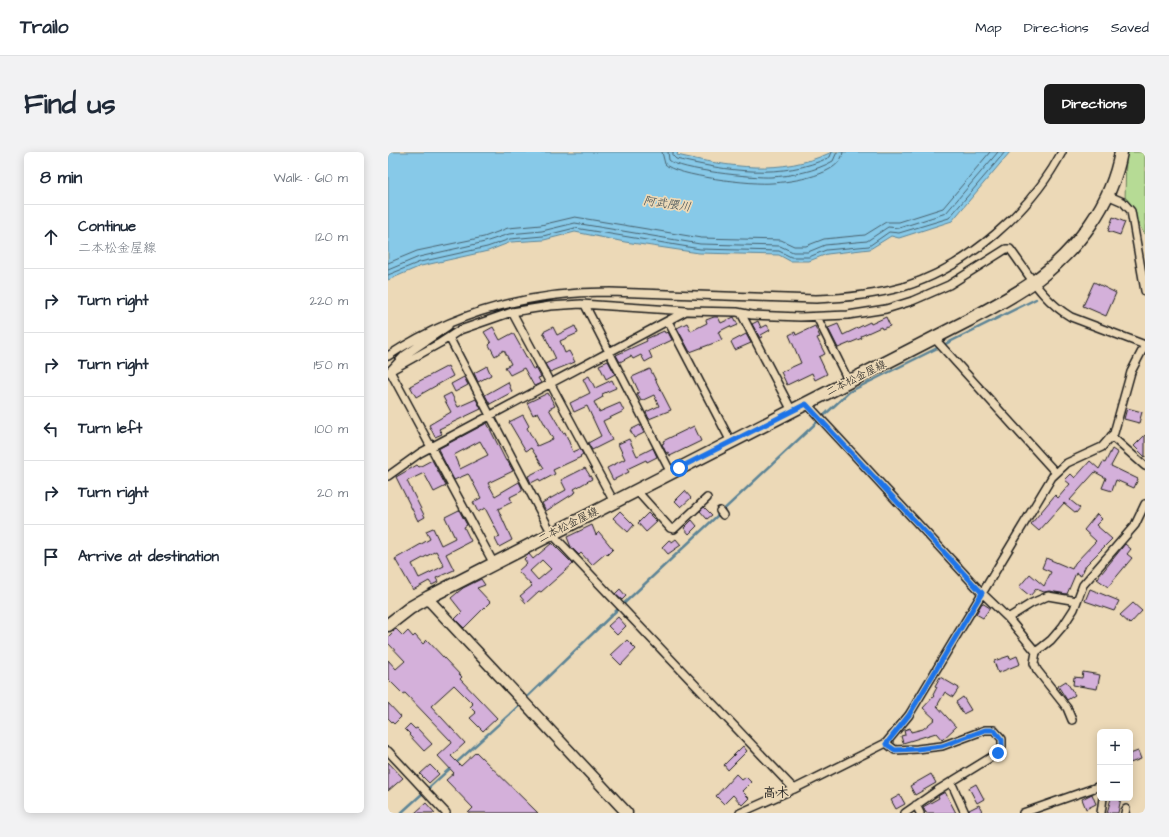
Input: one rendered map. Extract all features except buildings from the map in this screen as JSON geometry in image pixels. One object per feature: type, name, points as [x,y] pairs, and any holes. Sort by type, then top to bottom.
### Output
[{"type":"main road","name":"二本松金屋線","points":[[388,625],[410,608],[427,598],[636,490],[849,382],[938,343],[975,317],[1034,282],[1066,254],[1094,220],[1114,178],[1121,152]]},
{"type":"street","points":[[388,356],[427,333],[450,323],[492,306],[518,300],[582,292],[816,299],[848,298],[904,286],[934,273],[962,258],[998,232],[1017,214],[1042,185],[1062,152]]},
{"type":"street","points":[[1107,195],[1123,202],[1131,212],[1145,291]]},
{"type":"street","points":[[389,372],[460,330],[512,312],[550,306],[585,305],[741,313],[752,315],[818,317],[848,315],[886,309],[912,301],[949,285],[1006,249],[1010,249],[1048,301],[1071,317],[1145,345],[1131,372],[1120,415],[1112,436],[1102,447],[1072,460],[1056,472],[1048,482],[909,715],[886,744],[794,789],[740,813]]},
{"type":"street","points":[[585,305],[671,473]]},
{"type":"street","points":[[388,476],[420,453],[687,311]]},
{"type":"street","points":[[512,312],[614,502]]},
{"type":"street","points":[[741,313],[792,412]]},
{"type":"street","points":[[818,317],[849,382]]},
{"type":"street","points":[[668,321],[730,442]]},
{"type":"street","points":[[389,372],[404,355],[436,336],[450,323]]},
{"type":"street","points":[[449,337],[552,534],[794,789]]},
{"type":"street","points":[[938,343],[1056,472]]},
{"type":"street","points":[[389,372],[494,564]]},
{"type":"street","points":[[806,404],[982,593],[1008,618],[1036,652]]},
{"type":"street","points":[[1112,436],[1145,466]]},
{"type":"street","points":[[636,490],[670,528],[674,529],[707,498]]},
{"type":"street","points":[[1072,720],[1068,708],[1037,670],[1034,663],[1036,652],[1051,640],[1063,626],[1074,609],[1084,585],[1135,525],[1145,504]]},
{"type":"street","points":[[1008,618],[1032,603],[1048,596],[1077,600]]},
{"type":"street","points":[[427,598],[627,813]]},
{"type":"street","points":[[886,744],[895,750],[942,746],[985,730],[994,730],[999,734],[1002,740],[1002,746],[998,753],[916,804],[905,813]]},
{"type":"street","points":[[388,751],[446,813]]},
{"type":"street","points":[[951,782],[965,813]]},
{"type":"street","points":[[1022,813],[1097,787]]},
{"type":"street","points":[[1101,813],[1103,801]]},
{"type":"street","points":[[916,804],[920,813]]},
{"type":"green space","points":[[1126,152],[1145,152],[1145,235],[1125,202]]},
{"type":"water","name":"阿武隈川","points":[[388,152],[678,152],[677,155],[716,163],[736,166],[774,167],[813,160],[832,152],[1010,152],[952,221],[899,238],[891,236],[870,249],[827,254],[809,261],[790,261],[779,255],[699,253],[625,242],[575,232],[544,240],[511,242],[488,251],[421,266],[388,280]]},
{"type":"waterway","points":[[525,699],[617,610],[849,392],[1036,299]]},
{"type":"waterway","points":[[401,813],[522,703]]},
{"type":"district","name":"高木","points":[[776,793]]},
{"type":"route","points":[[679,468],[806,404],[982,593],[909,715],[886,744],[895,750],[942,746],[985,730],[994,730],[999,734],[1002,740],[1002,746],[998,753]]}]
